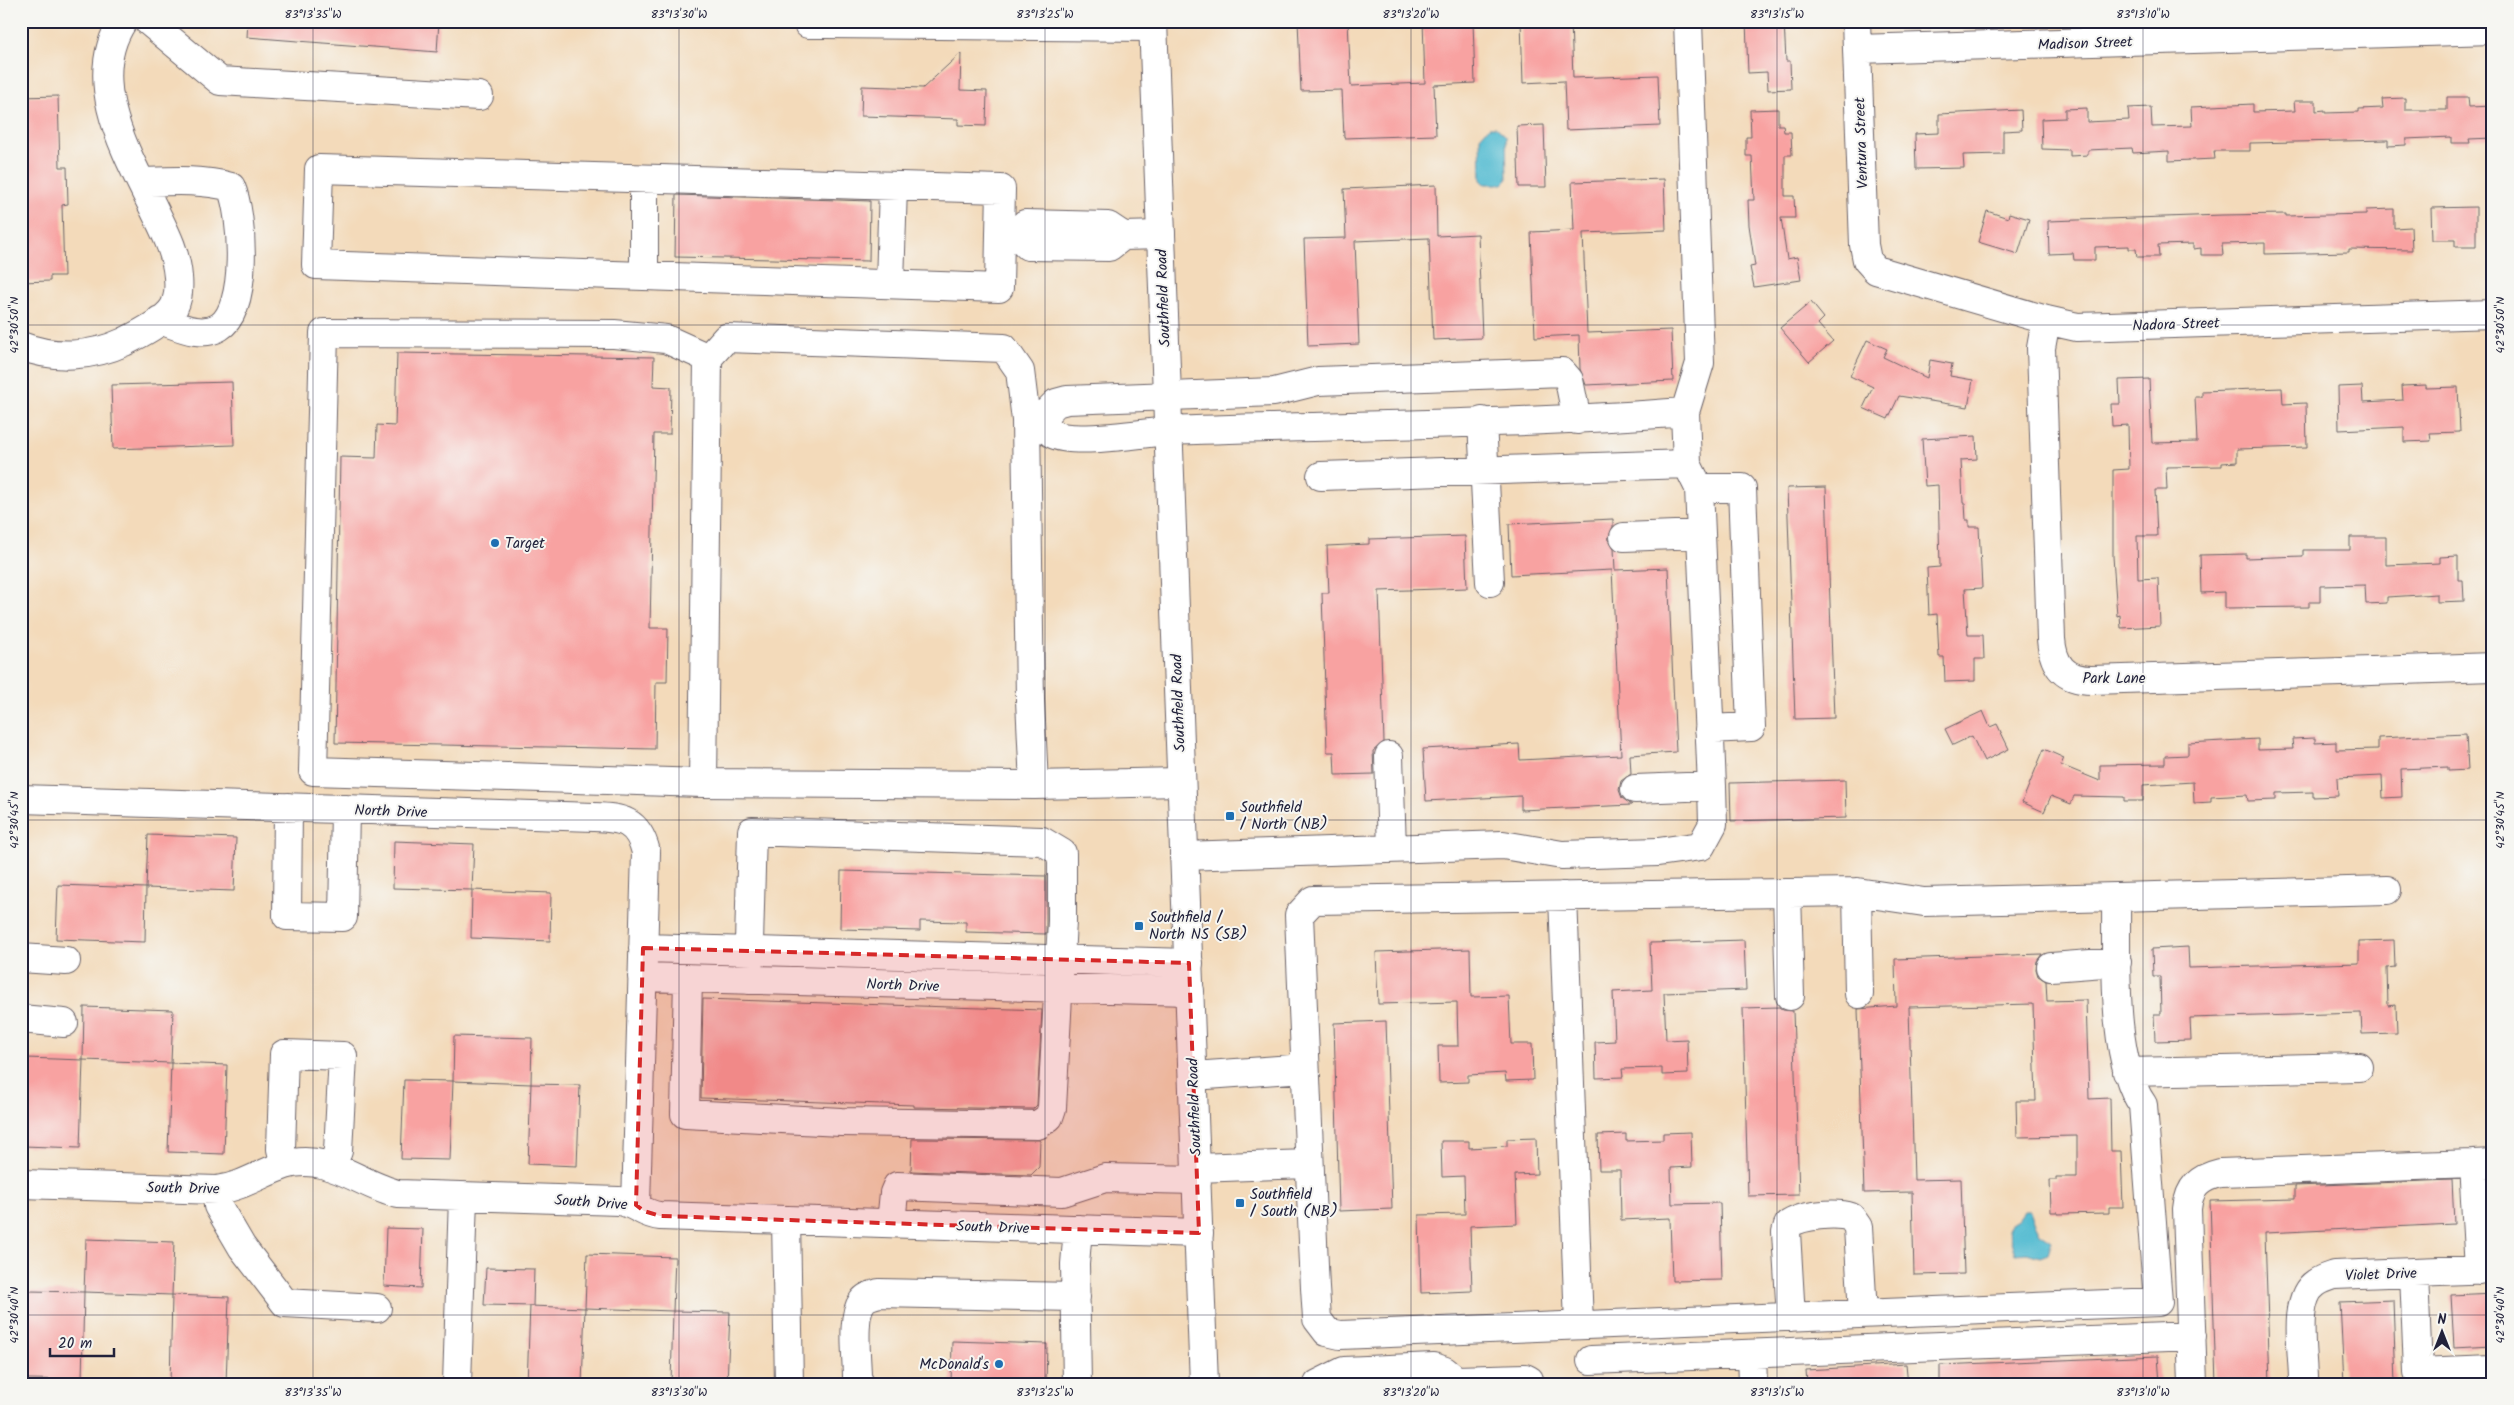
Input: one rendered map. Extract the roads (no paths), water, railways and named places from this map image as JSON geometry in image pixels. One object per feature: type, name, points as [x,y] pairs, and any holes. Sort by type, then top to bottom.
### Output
[{"type":"street","points":[[21,346],[37,352],[67,356],[92,352],[121,343],[160,320],[174,308],[179,288],[178,269],[171,243],[114,118],[107,88],[107,61],[117,30],[123,21]]},
{"type":"street","points":[[148,21],[220,81],[479,96]]},
{"type":"street","points":[[808,21],[808,24],[1153,24]]},
{"type":"street","points":[[1184,856],[1504,845],[1562,856],[1658,852],[1701,846],[1713,824],[1699,488],[1687,464],[1685,412],[1700,363],[1688,21]]},
{"type":"street","name":"Ventura Street","points":[[1856,21],[1864,245],[1870,264]]},
{"type":"street","name":"Southfield Road","points":[[1153,24],[1204,1384]]},
{"type":"street","name":"Madison Street","points":[[1857,49],[2493,30]]},
{"type":"street","points":[[319,169],[893,186],[1001,189],[1008,234],[999,288],[316,265],[319,169]]},
{"type":"street","points":[[644,179],[644,276]]},
{"type":"street","points":[[142,182],[185,180],[218,184],[231,187],[236,199],[239,224],[240,289],[234,312],[219,327],[198,333],[160,320]]},
{"type":"street","points":[[890,284],[893,186]]},
{"type":"street","points":[[1008,234],[1025,224],[1108,226],[1123,236],[1161,235]]},
{"type":"street","name":"Nadora Street","points":[[1870,264],[1885,274],[2046,320],[2077,326],[2095,327],[2493,314]]},
{"type":"street","name":"Park Lane","points":[[2046,320],[2041,348],[2051,639],[2052,651],[2060,669],[2070,676],[2092,680],[2493,667]]},
{"type":"street","points":[[708,358],[666,339],[614,334],[324,333],[313,771],[703,783],[1034,785],[1181,782]]},
{"type":"street","points":[[703,783],[708,358],[726,338],[1004,348],[1020,371],[1033,420],[1030,700],[1034,785]]},
{"type":"street","points":[[1033,420],[1056,403],[1067,400],[1274,392],[1318,381],[1562,372],[1569,380],[1577,420]]},
{"type":"street","points":[[1294,386],[1295,427]]},
{"type":"street","points":[[1033,420],[1052,434],[1068,438],[1117,436],[1168,430],[1577,420],[1685,412]]},
{"type":"street","points":[[1482,421],[1490,582]]},
{"type":"street","points":[[1321,476],[1687,464]]},
{"type":"street","points":[[1699,488],[1742,488],[1752,727],[1709,729]]},
{"type":"street","points":[[1624,537],[1700,534]]},
{"type":"street","points":[[1389,756],[1392,849]]},
{"type":"street","points":[[1635,789],[1712,786]]},
{"type":"street","name":"North Drive","points":[[21,799],[624,820],[638,832],[646,852],[636,1205]]},
{"type":"street","points":[[288,807],[287,916],[343,918],[345,809]]},
{"type":"street","points":[[688,978],[685,1114],[841,1122],[1038,1125],[1049,1117],[1052,1108],[1059,989],[1062,853],[1042,841],[752,830],[748,980]]},
{"type":"street","points":[[2116,898],[2122,1045],[2127,1072],[2135,1094],[2142,1105],[2158,1302],[1340,1335],[1327,1332],[1317,1319],[1308,1164],[1299,915],[1313,900],[1857,892],[1924,902],[2387,890]]},
{"type":"street","points":[[1857,892],[1859,994]]},
{"type":"street","points":[[1787,893],[1790,996]]},
{"type":"street","points":[[1563,896],[1579,1325]]},
{"type":"street","name":"North Drive","points":[[643,948],[1189,963]]},
{"type":"street","points":[[21,958],[66,961]]},
{"type":"street","points":[[2050,967],[2118,962]]},
{"type":"street","name":"North Drive","points":[[642,977],[1190,991]]},
{"type":"street","points":[[21,1019],[64,1023]]},
{"type":"street","points":[[285,1165],[281,1149],[284,1054],[343,1056],[338,1151],[332,1166]]},
{"type":"street","points":[[2127,1072],[2359,1067]]},
{"type":"street","points":[[1193,1076],[1304,1068]]},
{"type":"street","name":"South Drive","points":[[21,1184],[217,1190],[238,1186],[285,1165],[308,1162],[332,1166],[373,1187],[398,1194],[619,1201],[636,1205],[654,1216],[1199,1233]]},
{"type":"street","points":[[891,1223],[894,1194],[897,1186],[1062,1192],[1105,1178],[1197,1174],[1308,1164]]},
{"type":"street","points":[[2193,1384],[2187,1209],[2188,1196],[2206,1176],[2220,1173],[2483,1164],[2486,1270]]},
{"type":"street","points":[[217,1190],[218,1206],[242,1247],[286,1303],[377,1308]]},
{"type":"street","points":[[1062,1192],[1069,1229],[1076,1297],[1077,1384]]},
{"type":"street","points":[[457,1384],[463,1197]]},
{"type":"street","points":[[1791,1317],[1786,1232],[1788,1225],[1802,1217],[1840,1215],[1851,1217],[1858,1227],[1863,1314]]},
{"type":"street","points":[[786,1220],[789,1384]]},
{"type":"street","name":"Violet Drive","points":[[2302,1384],[2300,1313],[2304,1297],[2315,1283],[2334,1275],[2486,1270]]},
{"type":"street","points":[[2414,1273],[2418,1372],[2493,1369]]},
{"type":"street","points":[[860,1384],[857,1377],[856,1312],[862,1300],[868,1296],[879,1292],[1076,1297]]},
{"type":"street","points":[[1591,1360],[2192,1336]]},
{"type":"street","points":[[1752,1354],[1754,1384]]},
{"type":"street","points":[[1320,1384],[1344,1370],[1438,1375],[1445,1371],[1456,1380],[1525,1378],[1529,1380],[1530,1384]]},
{"type":"water","points":[[1489,127],[1496,127],[1506,136],[1507,180],[1503,184],[1485,184],[1481,180],[1480,137]]},
{"type":"water","points":[[2024,1211],[2029,1211],[2040,1233],[2052,1241],[2048,1254],[2040,1257],[2027,1253],[2015,1254],[2008,1229],[2011,1223],[2019,1218]]},
{"type":"place","name":"Target","points":[[495,543]]},
{"type":"place","name":"Southfield / North (NB)","points":[[1230,816]]},
{"type":"place","name":"Southfield / North NS (SB)","points":[[1139,926]]},
{"type":"place","name":"Southfield / South (NB)","points":[[1240,1203]]},
{"type":"place","name":"McDonald's","points":[[999,1364]]}]
